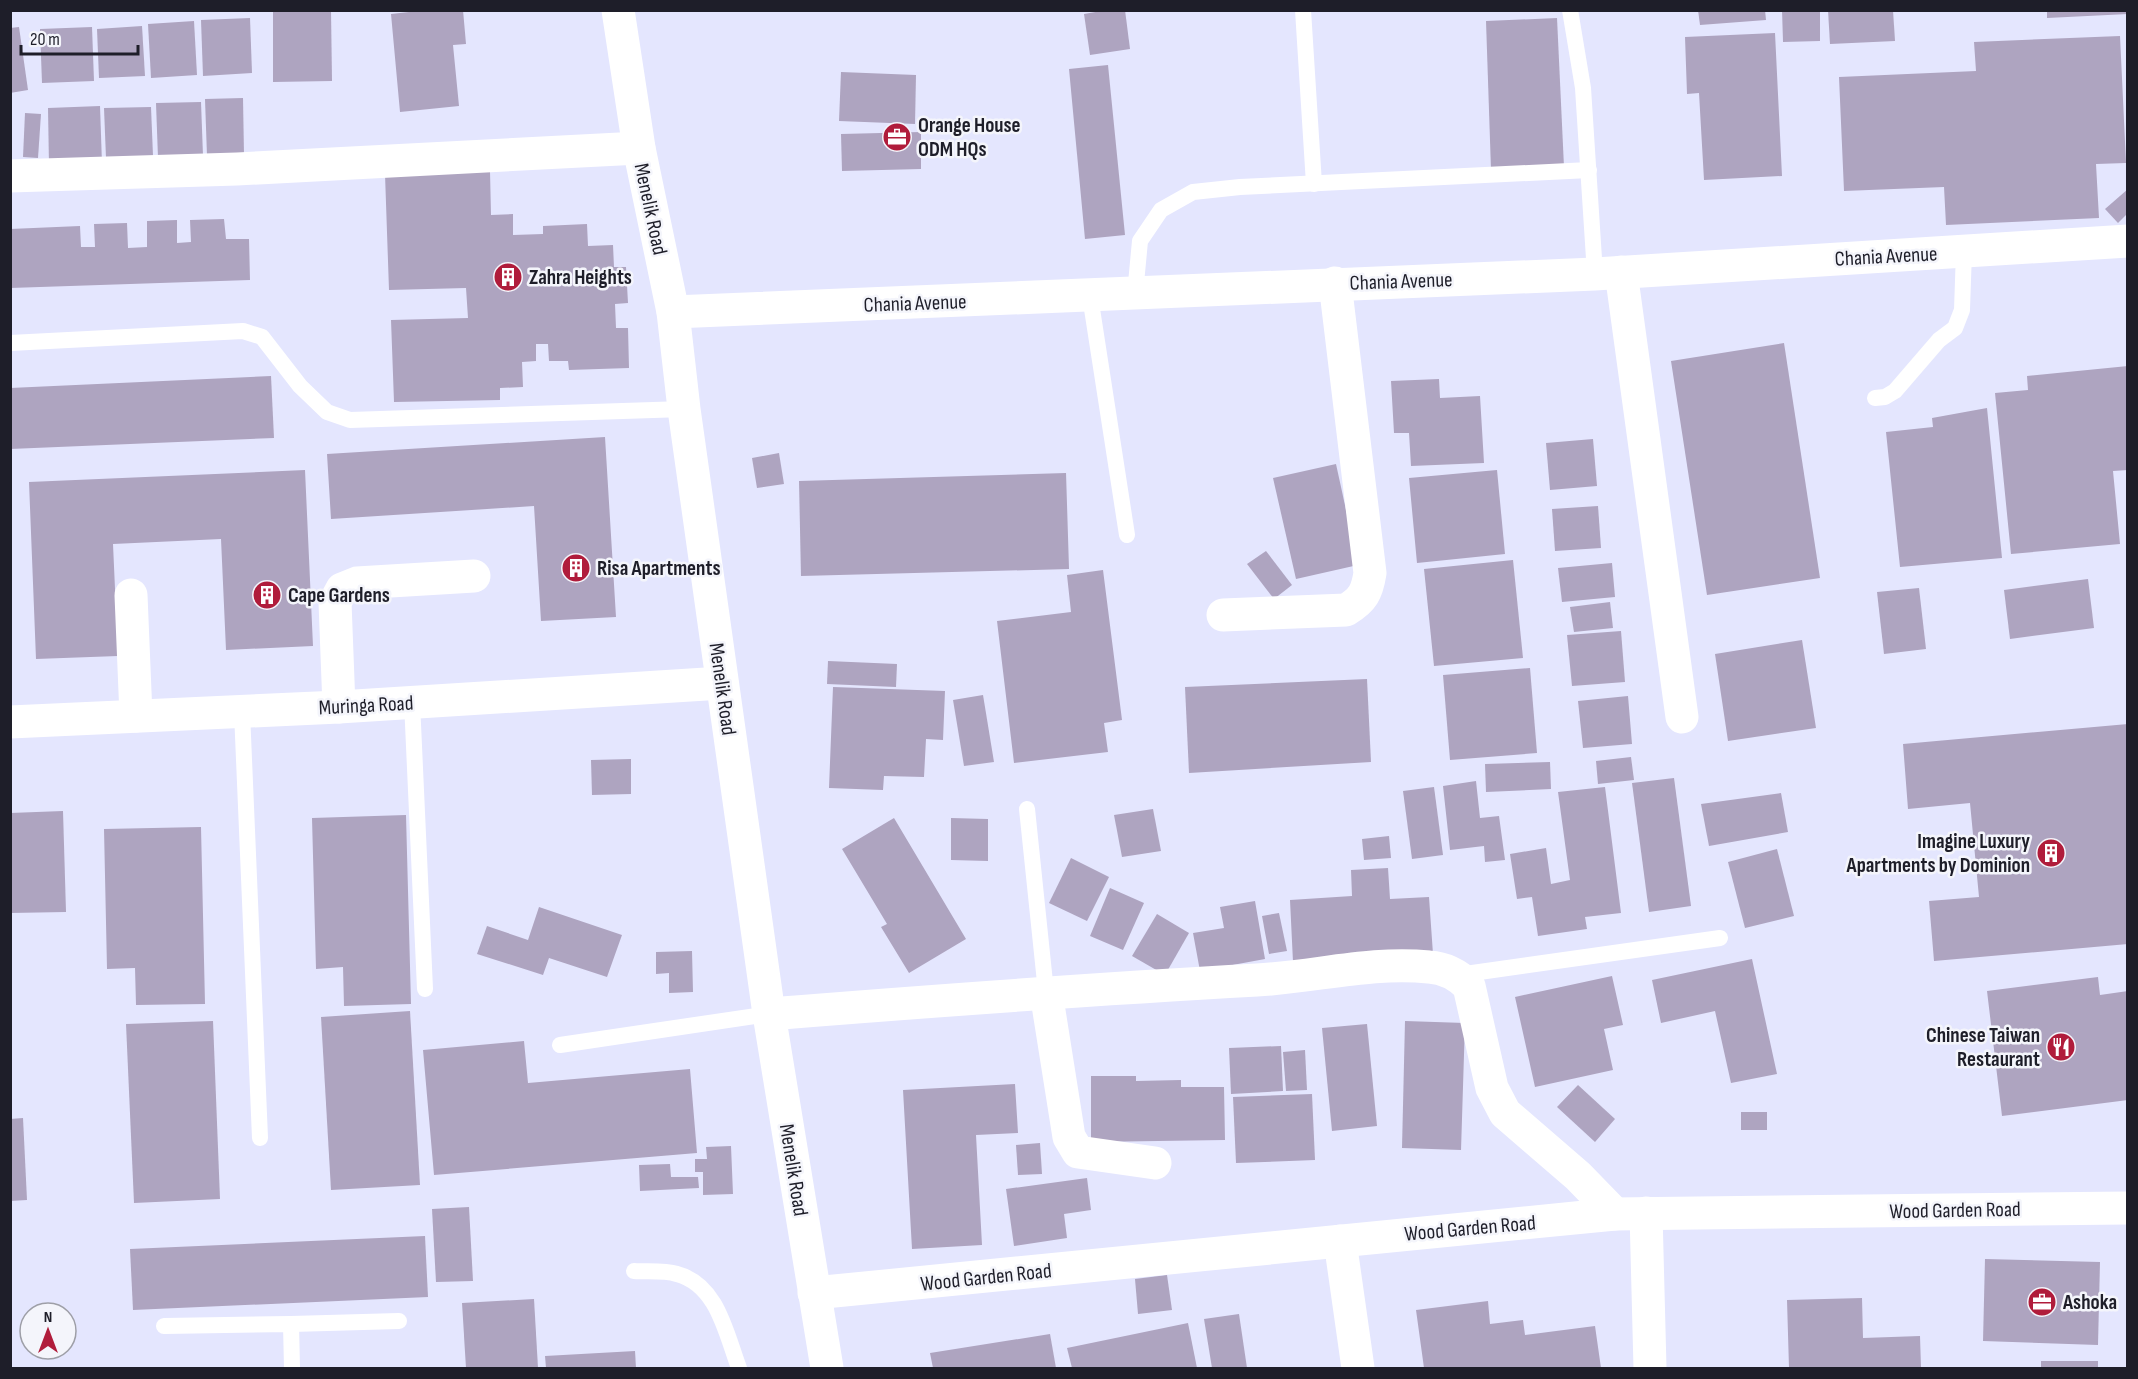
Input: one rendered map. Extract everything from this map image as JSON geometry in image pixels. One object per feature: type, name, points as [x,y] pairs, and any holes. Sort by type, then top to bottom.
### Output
[{"type":"street","name":"Menelik Road","points":[[618,10],[639,148],[673,312],[684,409],[768,1014],[827,1368]]},
{"type":"street","points":[[10,176],[237,169],[639,148]]},
{"type":"street","name":"Chania Avenue","points":[[673,312],[1608,273],[2127,241]]},
{"type":"street","points":[[1608,273],[1682,717]]},
{"type":"street","points":[[1223,615],[1346,610],[1360,602],[1368,590],[1370,573],[1335,284]]},
{"type":"street","points":[[339,707],[335,602],[342,589],[357,583],[474,576]]},
{"type":"street","points":[[131,595],[136,716]]},
{"type":"street","name":"Muringa Road","points":[[10,722],[339,707],[722,683]]},
{"type":"street","points":[[768,1014],[1046,992],[1268,980],[1353,967],[1430,967],[1458,975],[1469,986],[1492,1088],[1504,1113],[1578,1176],[1631,1214],[1650,1368]]},
{"type":"street","points":[[1046,992],[1069,1137],[1078,1152],[1155,1162]]},
{"type":"street","name":"Wood Garden Road","points":[[814,1293],[1631,1214],[2127,1208]]},
{"type":"street","points":[[1340,1241],[1358,1368]]},
{"type":"lane","points":[[1303,10],[1314,184]]},
{"type":"lane","points":[[1570,10],[1583,88],[1589,170],[1608,273]]},
{"type":"lane","points":[[1135,294],[1140,241],[1161,210],[1193,192],[1589,170]]},
{"type":"lane","points":[[1875,398],[1885,397],[1895,391],[1939,340],[1955,328],[1962,310],[1964,251]]},
{"type":"lane","points":[[1090,296],[1127,535]]},
{"type":"lane","points":[[10,343],[243,331],[262,337],[300,386],[327,412],[350,420],[684,409]]},
{"type":"lane","points":[[412,702],[425,989]]},
{"type":"lane","points":[[242,712],[260,1138]]},
{"type":"lane","points":[[1027,809],[1046,992]]},
{"type":"lane","points":[[1458,975],[1720,938]]},
{"type":"lane","points":[[560,1045],[768,1014]]},
{"type":"lane","points":[[634,1271],[676,1273],[702,1286],[718,1310],[738,1368]]},
{"type":"lane","points":[[164,1326],[399,1321]]},
{"type":"lane","points":[[291,1324],[292,1368]]},
{"type":"building","points":[[273,10],[331,10],[332,81],[273,82]]},
{"type":"building","points":[[427,10],[463,10],[466,44],[453,45],[459,106],[400,112],[391,14]]},
{"type":"building","points":[[1125,10],[1130,49],[1090,55],[1084,14]]},
{"type":"building","points":[[1698,10],[1765,10],[1766,20],[1700,25]]},
{"type":"building","points":[[1782,10],[1820,10],[1820,41],[1783,42]]},
{"type":"building","points":[[1828,10],[1893,10],[1895,41],[1830,44]]},
{"type":"building","points":[[2047,10],[2128,10],[2128,14],[2047,18]]},
{"type":"building","points":[[250,18],[252,73],[203,76],[201,20]]},
{"type":"building","points":[[1557,18],[1564,167],[1491,170],[1486,21]]},
{"type":"building","points":[[194,21],[197,75],[151,78],[148,24]]},
{"type":"building","points":[[142,26],[145,76],[99,78],[97,29]]},
{"type":"building","points":[[19,27],[28,90],[10,93],[10,28]]},
{"type":"building","points":[[92,27],[94,81],[42,83],[40,29]]},
{"type":"building","points":[[1775,33],[1782,176],[1704,180],[1699,93],[1687,94],[1685,37]]},
{"type":"building","points":[[2120,36],[2126,163],[2096,164],[2099,218],[1946,225],[1944,187],[1844,191],[1839,77],[1976,71],[1974,42]]},
{"type":"building","points":[[1108,65],[1125,235],[1085,239],[1069,69]]},
{"type":"building","points":[[841,72],[916,75],[915,124],[839,121]]},
{"type":"building","points":[[243,98],[244,155],[207,156],[205,99]]},
{"type":"building","points":[[201,102],[203,156],[158,158],[156,103]]},
{"type":"building","points":[[100,106],[102,164],[49,166],[48,108]]},
{"type":"building","points":[[151,107],[153,156],[106,158],[104,108]]},
{"type":"building","points":[[25,113],[41,114],[38,158],[23,157]]},
{"type":"building","points":[[921,132],[921,169],[842,171],[841,134]]},
{"type":"building","name":"Zahra Heights","points":[[490,171],[491,215],[513,214],[513,235],[543,234],[543,226],[587,224],[588,246],[613,245],[614,267],[626,267],[628,303],[615,304],[616,328],[628,328],[629,368],[569,370],[568,361],[549,361],[548,344],[536,344],[536,361],[522,362],[523,387],[500,388],[500,400],[394,402],[391,320],[468,318],[466,288],[389,290],[385,174]]},
{"type":"building","points":[[2128,189],[2128,213],[2118,223],[2105,209]]},
{"type":"building","points":[[224,219],[226,239],[249,239],[250,280],[10,288],[10,229],[80,226],[81,247],[95,247],[94,224],[127,223],[128,248],[147,247],[147,221],[177,220],[177,243],[191,242],[190,220]]},
{"type":"building","points":[[1784,343],[1820,578],[1707,595],[1671,361]]},
{"type":"building","points":[[2128,366],[2128,470],[2113,471],[2120,544],[2011,554],[1995,393],[2028,390],[2027,376]]},
{"type":"building","points":[[271,376],[274,438],[10,449],[10,388]]},
{"type":"building","points":[[1439,379],[1440,398],[1480,396],[1484,463],[1411,466],[1409,433],[1394,433],[1391,381]]},
{"type":"building","points":[[1987,408],[2002,558],[1900,567],[1886,432],[1933,427],[1932,418]]},
{"type":"building","name":"Risa Apartments","points":[[605,437],[616,617],[541,621],[534,506],[331,519],[327,454]]},
{"type":"building","points":[[1593,439],[1597,486],[1550,490],[1546,443]]},
{"type":"building","points":[[779,453],[784,484],[757,488],[752,458]]},
{"type":"building","points":[[1336,464],[1358,565],[1296,579],[1273,478]]},
{"type":"building","name":"Cape Gardens","points":[[305,470],[313,646],[226,650],[221,539],[113,544],[118,656],[36,659],[29,482]]},
{"type":"building","points":[[1497,470],[1505,554],[1417,563],[1409,478]]},
{"type":"building","points":[[1066,473],[1069,569],[801,576],[799,481]]},
{"type":"building","points":[[1598,506],[1601,548],[1555,551],[1552,509]]},
{"type":"building","points":[[1266,551],[1292,585],[1274,599],[1247,564]]},
{"type":"building","points":[[1513,560],[1523,658],[1434,666],[1424,569]]},
{"type":"building","points":[[1612,563],[1615,597],[1562,602],[1558,568]]},
{"type":"building","points":[[1103,570],[1122,720],[1104,723],[1108,752],[1014,763],[997,621],[1071,612],[1067,575]]},
{"type":"building","points":[[2088,579],[2094,628],[2010,639],[2004,590]]},
{"type":"building","points":[[1919,588],[1926,649],[1884,654],[1877,592]]},
{"type":"building","points":[[1610,602],[1613,628],[1574,632],[1570,607]]},
{"type":"building","points":[[1621,631],[1625,682],[1572,686],[1567,635]]},
{"type":"building","points":[[1802,640],[1816,728],[1728,741],[1715,654]]},
{"type":"building","points":[[828,661],[897,664],[896,687],[827,684]]},
{"type":"building","points":[[1530,668],[1537,753],[1450,760],[1443,675]]},
{"type":"building","points":[[1367,679],[1371,762],[1189,773],[1185,687]]},
{"type":"building","points":[[833,687],[945,691],[943,740],[926,739],[924,777],[884,776],[883,790],[829,788]]},
{"type":"building","points":[[983,695],[994,762],[964,766],[953,700]]},
{"type":"building","points":[[1628,696],[1632,744],[1583,748],[1578,701]]},
{"type":"building","name":"Imagine Luxury Apartments by Dominion","points":[[2128,724],[2128,944],[1934,961],[1929,901],[1979,897],[1970,803],[1908,809],[1903,744]]},
{"type":"building","points":[[1631,757],[1634,780],[1598,784],[1596,761]]},
{"type":"building","points":[[631,759],[631,794],[592,795],[591,760]]},
{"type":"building","points":[[1550,762],[1551,789],[1486,792],[1485,764]]},
{"type":"building","points":[[1674,778],[1691,906],[1649,912],[1632,783]]},
{"type":"building","points":[[1476,781],[1480,818],[1499,816],[1505,860],[1485,862],[1484,846],[1450,850],[1443,786]]},
{"type":"building","points":[[1434,787],[1443,855],[1412,859],[1403,791]]},
{"type":"building","points":[[1605,787],[1621,913],[1585,917],[1587,929],[1538,936],[1532,897],[1517,899],[1510,854],[1546,848],[1551,884],[1570,880],[1558,792]]},
{"type":"building","points":[[1781,793],[1788,832],[1709,846],[1701,804]]},
{"type":"building","points":[[1153,809],[1161,851],[1122,857],[1114,815]]},
{"type":"building","points":[[63,811],[66,912],[10,913],[10,813]]},
{"type":"building","points":[[406,815],[411,1004],[344,1006],[343,967],[316,969],[312,818]]},
{"type":"building","points":[[894,818],[966,939],[909,973],[881,927],[887,924],[842,849]]},
{"type":"building","points":[[951,818],[988,819],[988,861],[951,860]]},
{"type":"building","points":[[201,827],[205,1004],[136,1005],[135,968],[107,969],[104,829]]},
{"type":"building","points":[[1389,836],[1391,858],[1364,860],[1362,839]]},
{"type":"building","points":[[1777,849],[1794,916],[1745,928],[1728,862]]},
{"type":"building","points":[[1071,858],[1109,877],[1087,921],[1049,903]]},
{"type":"building","points":[[1388,868],[1390,899],[1429,897],[1433,954],[1293,962],[1290,900],[1352,896],[1351,870]]},
{"type":"building","points":[[1110,888],[1144,903],[1123,950],[1090,936]]},
{"type":"building","points":[[1255,901],[1265,959],[1200,971],[1193,933],[1224,928],[1220,907]]},
{"type":"building","points":[[539,907],[622,935],[607,977],[549,958],[543,975],[477,954],[487,926],[528,940]]},
{"type":"building","points":[[1279,913],[1287,951],[1269,954],[1262,916]]},
{"type":"building","points":[[1157,914],[1189,933],[1165,975],[1132,956]]},
{"type":"building","points":[[692,951],[693,992],[669,993],[669,973],[656,974],[656,952]]},
{"type":"building","points":[[1752,959],[1777,1074],[1731,1083],[1715,1011],[1661,1023],[1652,980]]},
{"type":"building","points":[[1612,976],[1623,1025],[1604,1029],[1613,1070],[1535,1087],[1515,997]]},
{"type":"building","name":"Chinese Taiwan Restaurant","points":[[2098,977],[2100,995],[2128,991],[2128,1100],[2002,1116],[1987,991]]},
{"type":"building","points":[[410,1011],[420,1185],[331,1190],[321,1017]]},
{"type":"building","points":[[213,1021],[220,1199],[134,1203],[126,1024]]},
{"type":"building","points":[[1405,1021],[1465,1023],[1461,1150],[1402,1148]]},
{"type":"building","points":[[1367,1024],[1377,1126],[1332,1131],[1322,1028]]},
{"type":"building","points":[[524,1041],[528,1083],[690,1069],[697,1153],[434,1175],[423,1050]]},
{"type":"building","points":[[1281,1046],[1283,1091],[1231,1094],[1229,1048]]},
{"type":"building","points":[[1305,1050],[1307,1090],[1286,1091],[1283,1052]]},
{"type":"building","points":[[1091,1076],[1136,1076],[1136,1081],[1181,1080],[1181,1087],[1224,1087],[1225,1140],[1091,1142]]},
{"type":"building","points":[[1015,1084],[1018,1133],[976,1135],[982,1245],[912,1249],[903,1090]]},
{"type":"building","points":[[1578,1085],[1615,1119],[1595,1142],[1557,1107]]},
{"type":"building","points":[[1312,1094],[1315,1160],[1236,1163],[1233,1097]]},
{"type":"building","points":[[1741,1112],[1767,1112],[1767,1130],[1741,1130]]},
{"type":"building","points":[[23,1118],[27,1200],[10,1201],[10,1119]]},
{"type":"building","points":[[1040,1143],[1042,1174],[1018,1175],[1016,1145]]},
{"type":"building","points":[[731,1146],[733,1194],[703,1195],[703,1172],[695,1172],[695,1159],[707,1159],[706,1147]]},
{"type":"building","points":[[670,1164],[671,1177],[698,1177],[699,1188],[640,1191],[639,1165]]},
{"type":"building","points":[[1087,1178],[1091,1210],[1064,1214],[1067,1238],[1014,1246],[1006,1189]]},
{"type":"building","points":[[469,1207],[473,1281],[436,1282],[432,1209]]},
{"type":"building","points":[[425,1236],[428,1297],[133,1310],[130,1249]]},
{"type":"building","name":"Ashoka","points":[[1985,1259],[2100,1262],[2098,1345],[1983,1341]]},
{"type":"building","points":[[1167,1275],[1172,1310],[1138,1314],[1135,1279]]},
{"type":"building","points":[[1862,1298],[1863,1338],[1920,1336],[1921,1368],[1789,1368],[1787,1300]]},
{"type":"building","points":[[534,1299],[538,1368],[466,1368],[462,1303]]},
{"type":"building","points":[[1488,1301],[1490,1324],[1523,1320],[1525,1335],[1595,1326],[1601,1368],[1424,1368],[1416,1310]]},
{"type":"building","points":[[1239,1314],[1247,1368],[1212,1368],[1204,1319]]},
{"type":"building","points":[[1188,1323],[1197,1368],[1072,1368],[1067,1348]]},
{"type":"building","points":[[1050,1334],[1056,1368],[933,1368],[930,1353]]},
{"type":"building","points":[[635,1351],[636,1368],[546,1368],[545,1356]]},
{"type":"building","points":[[2041,1361],[2098,1361],[2098,1368],[2041,1368]]},
{"type":"place","name":"Orange House ODM HQs","points":[[897,137]]},
{"type":"place","name":"Zahra Heights","points":[[508,277]]},
{"type":"place","name":"Risa Apartments","points":[[576,568]]},
{"type":"place","name":"Cape Gardens","points":[[267,595]]},
{"type":"place","name":"Imagine Luxury Apartments by Dominion","points":[[2051,853]]},
{"type":"place","name":"Chinese Taiwan Restaurant","points":[[2061,1047]]},
{"type":"place","name":"Ashoka","points":[[2042,1302]]}]
